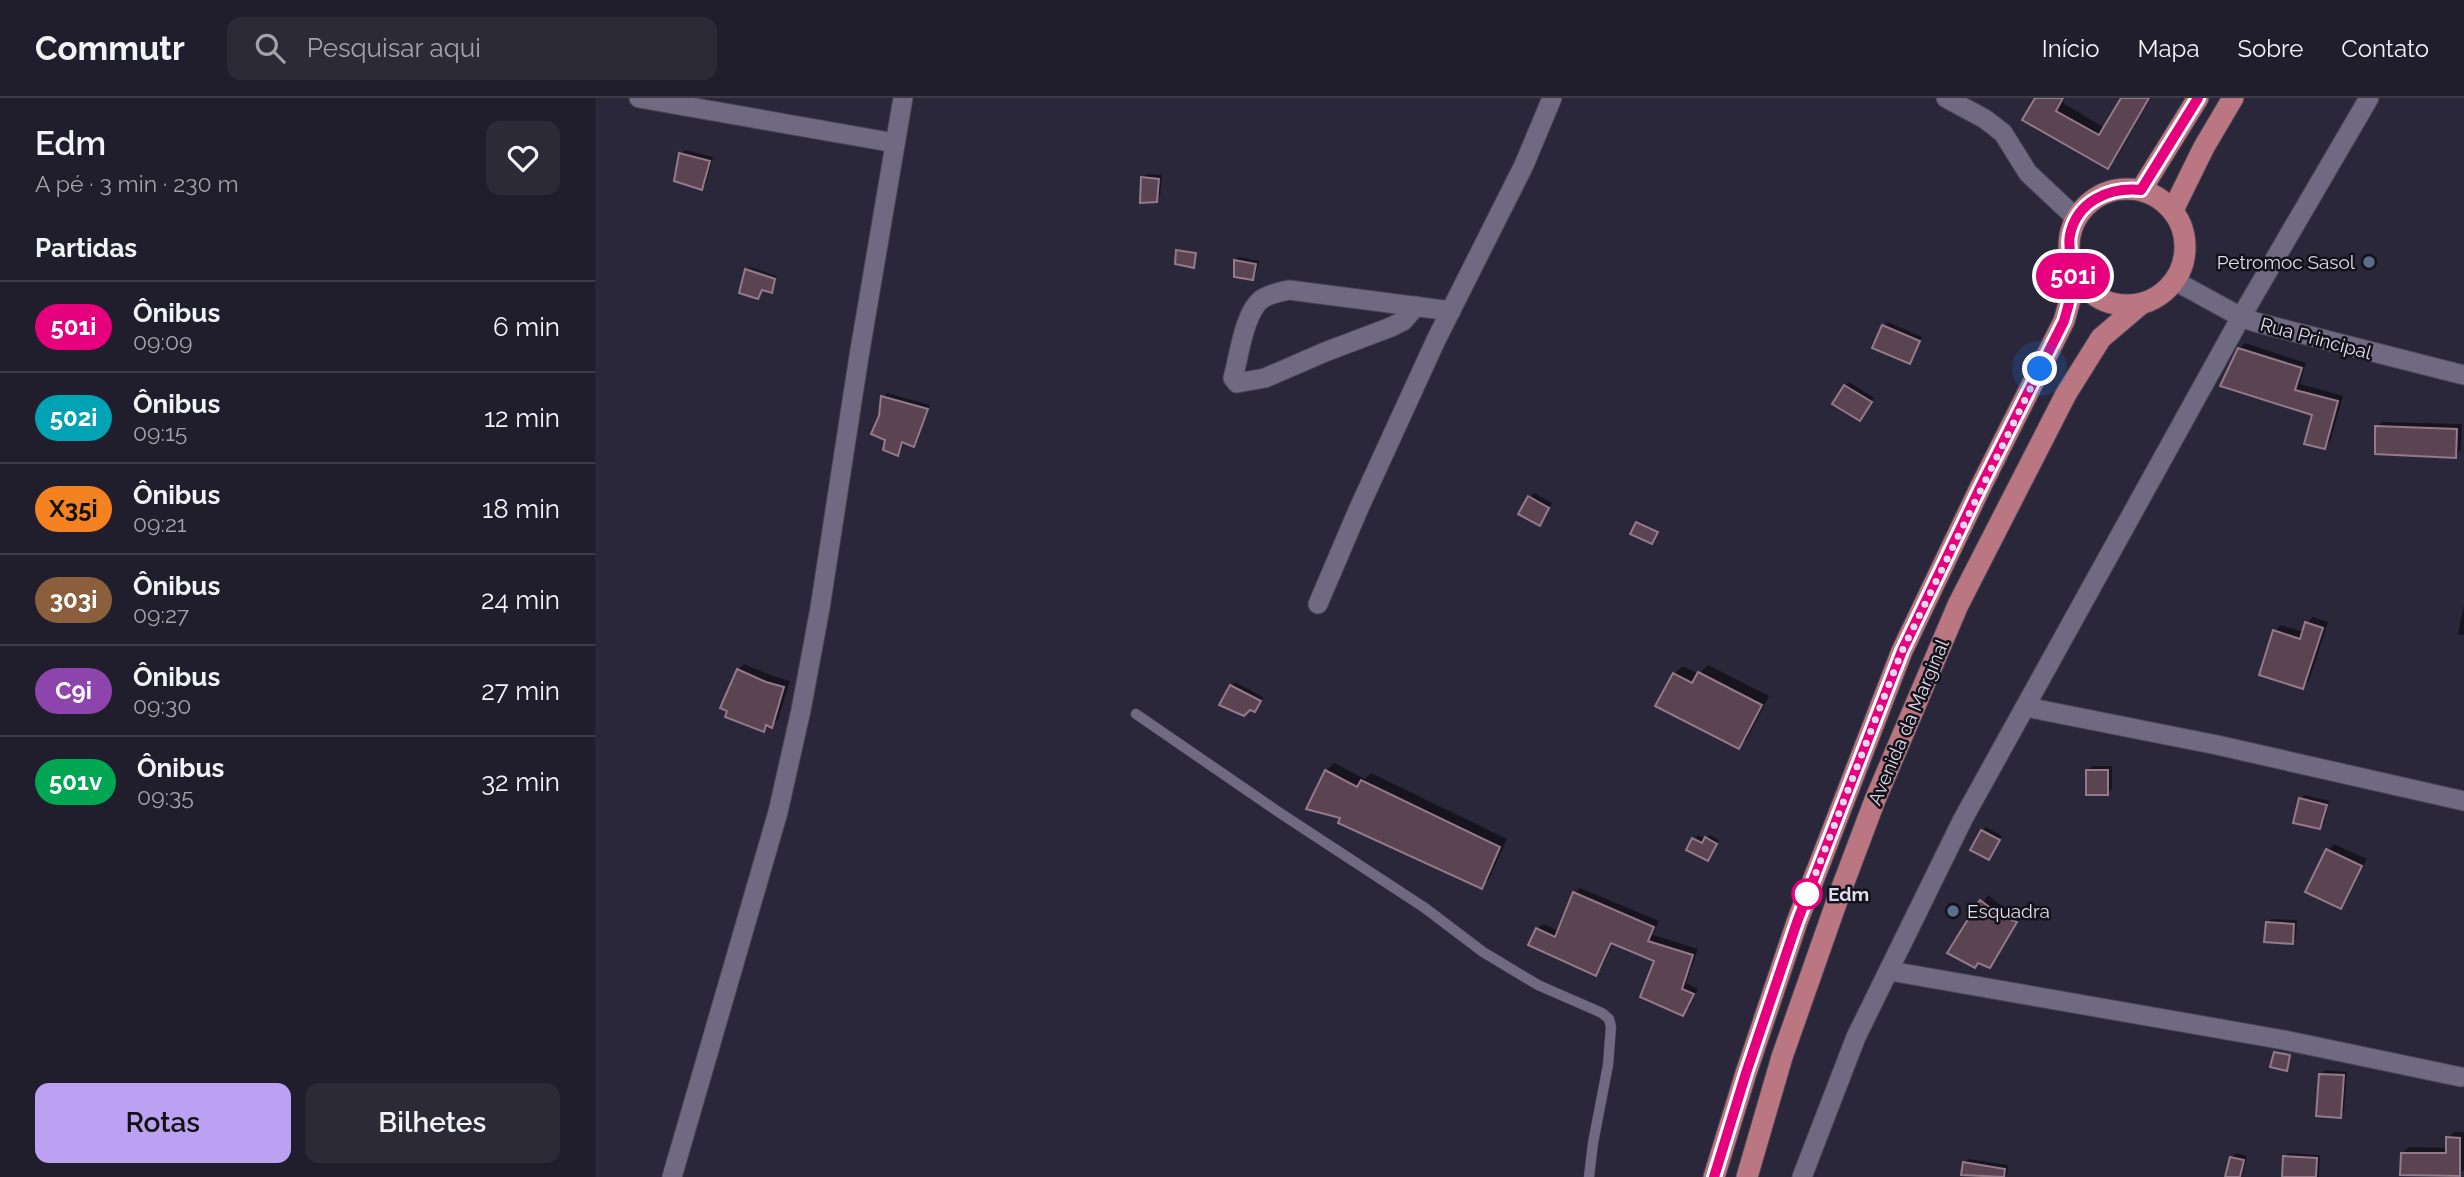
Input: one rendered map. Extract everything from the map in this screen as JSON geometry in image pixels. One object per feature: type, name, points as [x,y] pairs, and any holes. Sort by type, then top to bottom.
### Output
[{"type":"main road","points":[[2141,190],[2198,98]]},
{"type":"main road","points":[[2173,211],[2204,147],[2233,98]]},
{"type":"main road","points":[[2141,190],[2158,198],[2173,211],[2182,227],[2186,246],[2183,264],[2175,281],[2160,295],[2141,304],[2121,305],[2102,300],[2085,288],[2074,272],[2069,254],[2070,235],[2076,218],[2085,206],[2111,191],[2141,190]]},
{"type":"main road","name":"Avenida da Marginal","points":[[1714,1177],[1797,922],[1902,651],[2064,321],[2074,272]]},
{"type":"main road","name":"Avenida da Marginal","points":[[1747,1177],[1782,1057],[1838,898],[1875,800],[1958,605],[2066,394],[2101,338],[2141,304]]},
{"type":"street","points":[[639,98],[895,143]]},
{"type":"street","points":[[672,1177],[778,812],[801,710],[903,98]]},
{"type":"street","points":[[1318,604],[1359,508],[1451,310],[1524,166],[1552,98]]},
{"type":"street","points":[[1946,98],[1985,119],[2003,133],[2028,173],[2076,218]]},
{"type":"street","points":[[1808,1173],[1856,1037],[1963,819],[2241,317],[2369,98]]},
{"type":"street","name":"Rua Principal","points":[[2175,281],[2241,317],[2371,353],[2464,375]]},
{"type":"street","points":[[1416,306],[1403,321],[1391,327],[1265,378],[1237,383],[1233,378],[1251,311],[1262,299],[1275,294],[1289,290],[1451,310]]},
{"type":"street","points":[[2026,707],[2217,745],[2464,801]]},
{"type":"street","points":[[1890,971],[2284,1040],[2462,1077]]},
{"type":"lane","points":[[1136,714],[1425,908],[1483,952],[1538,985],[1602,1013],[1609,1019],[1611,1027],[1608,1065],[1589,1177]]},
{"type":"building","points":[[2035,98],[2063,98],[2056,111],[2099,135],[2121,98],[2149,98],[2108,169],[2022,120]]},
{"type":"building","points":[[679,153],[710,161],[702,190],[674,181]]},
{"type":"building","points":[[1141,177],[1159,179],[1157,202],[1140,203]]},
{"type":"building","points":[[1176,250],[1196,253],[1194,268],[1175,264]]},
{"type":"building","points":[[1234,260],[1256,264],[1253,280],[1234,277]]},
{"type":"building","points":[[745,269],[775,279],[772,293],[762,290],[758,299],[739,293]]},
{"type":"building","points":[[1882,325],[1920,341],[1910,364],[1872,348]]},
{"type":"building","points":[[2238,348],[2302,368],[2295,390],[2338,401],[2325,449],[2304,444],[2312,415],[2220,386]]},
{"type":"building","points":[[1844,385],[1872,402],[1860,421],[1832,404]]},
{"type":"building","points":[[881,396],[928,409],[914,447],[902,442],[898,456],[883,450],[885,440],[871,434],[879,416]]},
{"type":"building","points":[[2375,426],[2457,429],[2456,458],[2375,454]]},
{"type":"building","points":[[1528,496],[1549,508],[1540,526],[1518,514]]},
{"type":"building","points":[[1636,522],[1658,532],[1652,544],[1630,534]]},
{"type":"building","points":[[2305,622],[2323,628],[2303,689],[2259,675],[2273,630],[2300,639]]},
{"type":"building","points":[[737,669],[784,687],[772,728],[766,725],[764,732],[725,717],[727,711],[720,708]]},
{"type":"building","points":[[1698,672],[1762,705],[1739,749],[1655,706],[1673,673],[1692,683]]},
{"type":"building","points":[[1230,685],[1261,701],[1255,712],[1250,710],[1244,716],[1219,705]]},
{"type":"building","points":[[1325,770],[1357,787],[1361,780],[1500,847],[1482,889],[1338,823],[1340,818],[1306,809]]},
{"type":"building","points":[[2086,770],[2108,770],[2108,795],[2086,795]]},
{"type":"building","points":[[2299,798],[2327,805],[2320,829],[2293,823]]},
{"type":"building","points":[[1981,830],[2000,840],[1989,860],[1970,850]]},
{"type":"building","points":[[1705,837],[1717,844],[1708,861],[1686,850],[1692,838],[1702,843]]},
{"type":"building","points":[[2326,849],[2362,866],[2341,909],[2305,892]]},
{"type":"building","points":[[1573,892],[1654,927],[1648,941],[1693,955],[1682,989],[1694,994],[1683,1016],[1640,997],[1654,961],[1611,943],[1596,976],[1528,945],[1536,928],[1555,937]]},
{"type":"building","points":[[1980,900],[1997,913],[2017,922],[1990,968],[1978,963],[1975,968],[1947,953]]},
{"type":"building","points":[[2266,922],[2294,924],[2293,944],[2264,942]]},
{"type":"building","points":[[2274,1052],[2290,1055],[2287,1071],[2270,1067]]},
{"type":"building","points":[[2319,1074],[2344,1075],[2341,1118],[2316,1116]]},
{"type":"building","points":[[2446,1137],[2460,1138],[2460,1176],[2400,1175],[2401,1153],[2446,1153]]},
{"type":"building","points":[[2283,1156],[2317,1158],[2316,1177],[2282,1177]]},
{"type":"building","points":[[2230,1157],[2244,1160],[2240,1177],[2225,1177]]},
{"type":"building","points":[[1963,1162],[2005,1169],[2004,1177],[1961,1175]]},
{"type":"bus line","name":"501i","points":[[1714,1177],[1797,922],[1902,651],[2064,321],[2074,272],[2069,254],[2070,235],[2076,218],[2085,206],[2097,197],[2111,191],[2141,190],[2198,98]]},
{"type":"place","name":"Petromoc Sasol","points":[[2369,262]]},
{"type":"place","name":"Edm","points":[[1807,894]]},
{"type":"place","name":"Esquadra","points":[[1953,911]]},
{"type":"route","points":[[1807,894],[1805,901],[1902,651],[2040,369]]}]
